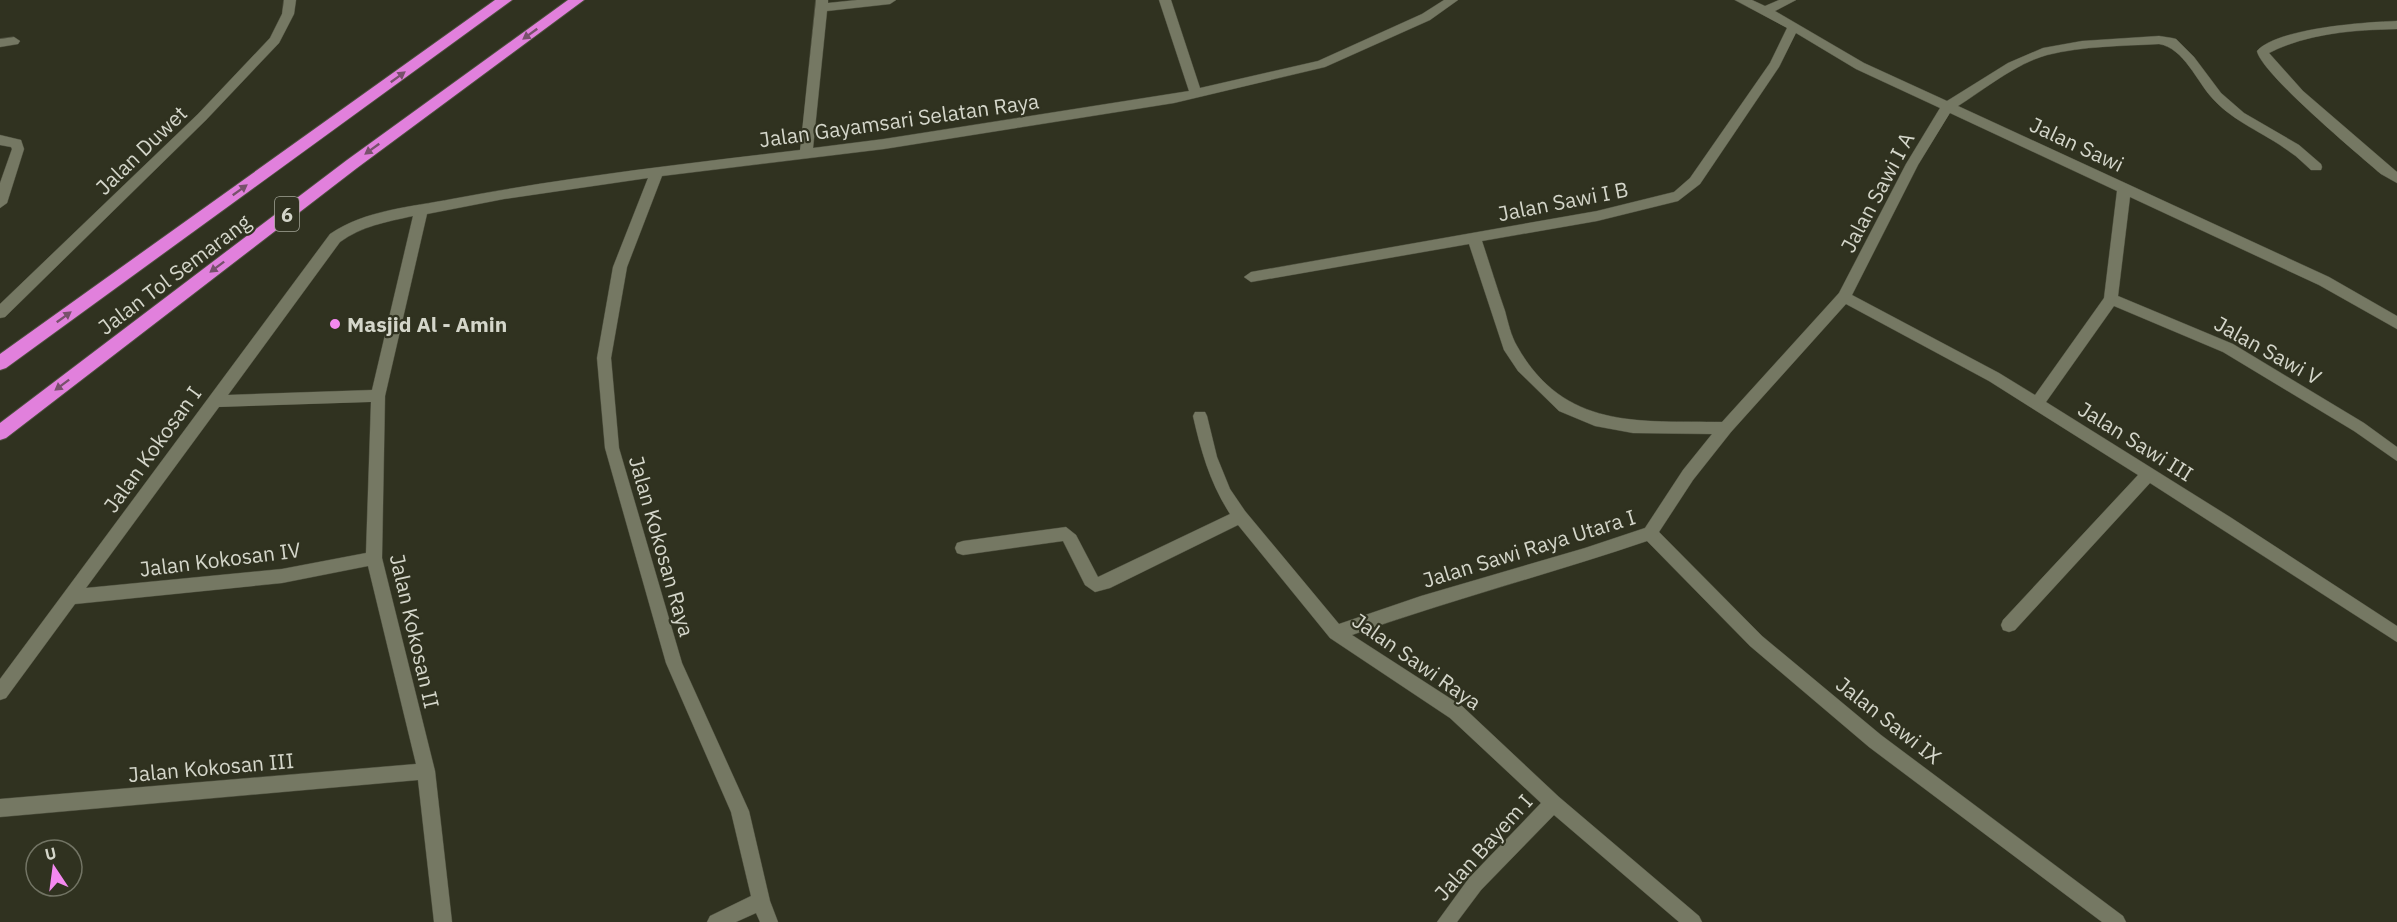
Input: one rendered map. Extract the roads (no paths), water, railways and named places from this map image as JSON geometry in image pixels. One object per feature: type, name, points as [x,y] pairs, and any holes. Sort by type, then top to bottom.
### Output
[{"type":"highway","name":"Jalan Tol Semarang","points":[[0,363],[505,0]]},
{"type":"highway","name":"Jalan Tol Semarang","points":[[0,433],[352,164],[577,0]]},
{"type":"street","name":"Jalan Duwet","points":[[0,313],[195,125],[275,40],[288,15],[290,0]]},
{"type":"street","points":[[806,154],[822,4],[890,0]]},
{"type":"street","points":[[1165,0],[1196,94]]},
{"type":"street","name":"Jalan Gayamsari Selatan Raya","points":[[339,233],[363,222],[504,194],[657,172],[885,144],[1196,94],[1320,64],[1426,17],[1452,0]]},
{"type":"street","name":"Jalan Sawi","points":[[1741,0],[1765,10],[1860,66],[2324,281],[2397,322]]},
{"type":"street","points":[[1765,10],[1790,0]]},
{"type":"street","points":[[2397,25],[2312,34],[2271,46],[2263,51],[2264,57],[2299,94],[2378,165],[2397,178]]},
{"type":"street","name":"Jalan Sawi I B","points":[[1251,277],[1597,216],[1678,196],[1695,181],[1775,64],[1793,27]]},
{"type":"street","points":[[1947,107],[2012,66],[2043,52],[2082,45],[2159,39],[2172,42],[2177,46],[2217,96],[2240,116],[2294,147],[2316,167]]},
{"type":"street","points":[[0,43],[14,41]]},
{"type":"street","name":"Jalan Sawi I A","points":[[1844,297],[1912,165],[1947,107]]},
{"type":"street","points":[[0,140],[17,143],[18,149],[0,202]]},
{"type":"street","name":"Jalan Kokosan Raya","points":[[657,172],[620,267],[604,358],[612,448],[674,663],[741,811],[761,901],[770,922]]},
{"type":"street","points":[[2037,404],[2111,299],[2124,190]]},
{"type":"street","name":"Jalan Kokosan II","points":[[421,209],[378,396],[374,558],[426,771],[443,922]]},
{"type":"street","name":"Jalan Kokosan I","points":[[0,692],[339,233]]},
{"type":"street","points":[[1474,237],[1509,346],[1536,381],[1564,407],[1595,420],[1633,426],[1726,428]]},
{"type":"street","name":"Jalan Sawi III","points":[[1844,297],[1994,377],[2149,474],[2397,635]]},
{"type":"street","name":"Jalan Sawi Raya Utara I","points":[[1336,633],[1421,603],[1585,555],[1650,533],[1688,475],[1726,428],[1844,297]]},
{"type":"street","name":"Jalan Sawi V","points":[[2111,299],[2228,348],[2359,427],[2397,455]]},
{"type":"street","points":[[213,401],[378,396]]},
{"type":"street","name":"Jalan Sawi Raya","points":[[1200,416],[1209,457],[1224,492],[1240,516],[1336,633],[1456,712],[1553,803],[1694,922]]},
{"type":"street","points":[[2009,625],[2149,474]]},
{"type":"street","points":[[963,549],[1066,534],[1072,540],[1089,580],[1095,585],[1104,584],[1240,516]]},
{"type":"street","name":"Jalan Sawi IX","points":[[1650,533],[1756,641],[1875,741],[2117,922]]},
{"type":"street","name":"Jalan Kokosan IV","points":[[70,597],[282,576],[374,558]]},
{"type":"street","name":"Jalan Kokosan III","points":[[0,808],[426,771]]},
{"type":"street","name":"Jalan Bayem I","points":[[1446,922],[1475,884],[1553,803]]},
{"type":"street","points":[[716,922],[761,901]]},
{"type":"place","name":"Masjid Al - Amin","points":[[335,324]]}]
